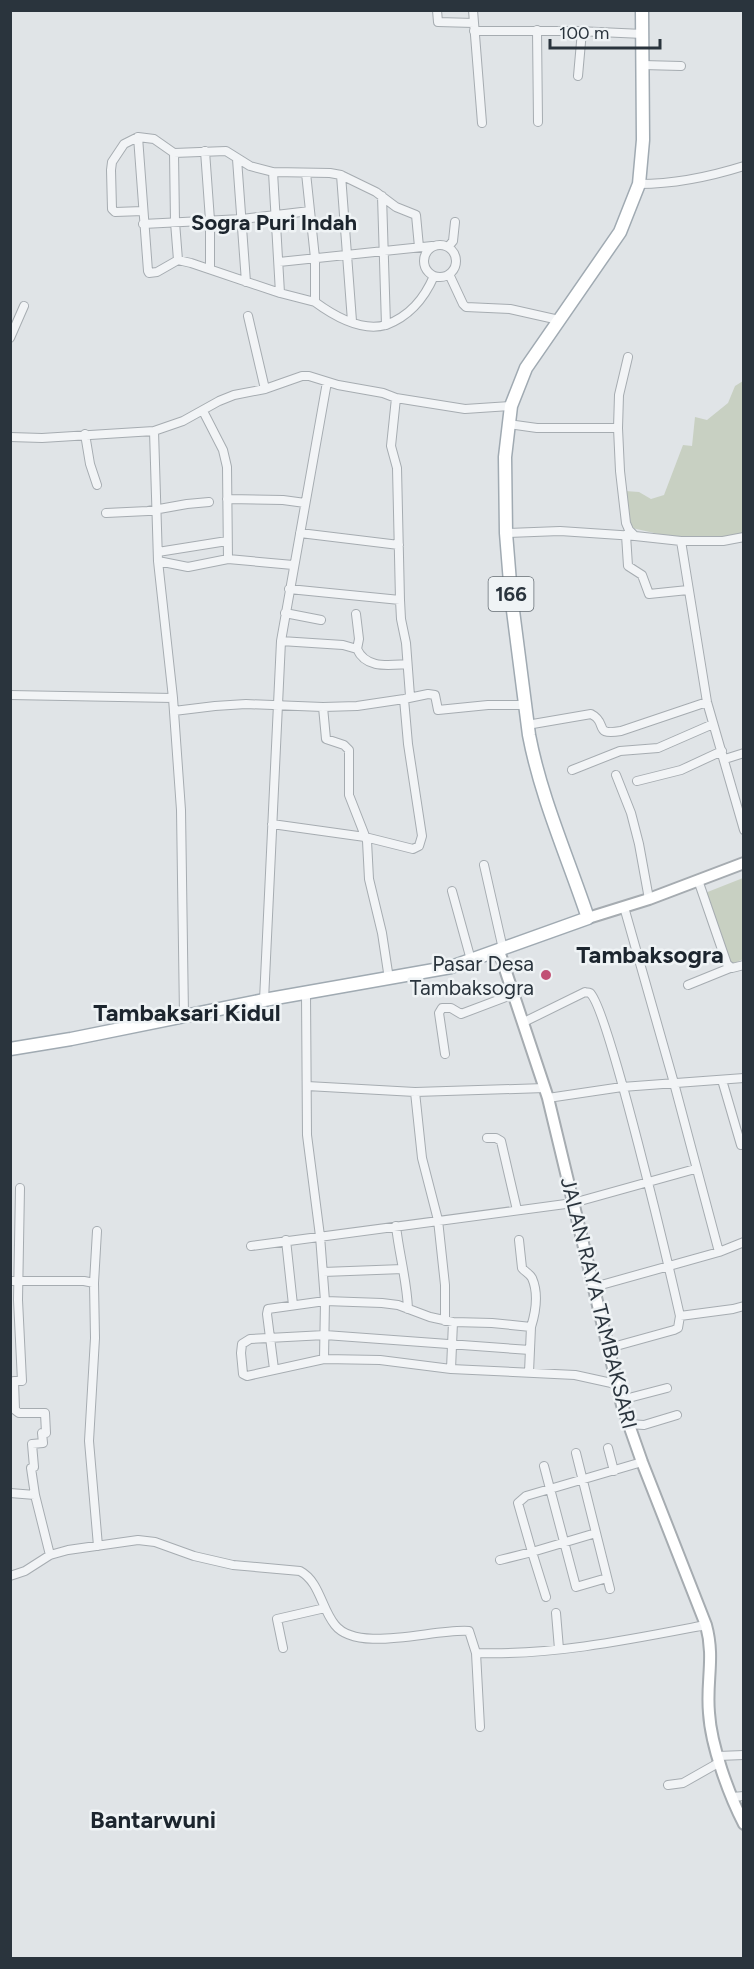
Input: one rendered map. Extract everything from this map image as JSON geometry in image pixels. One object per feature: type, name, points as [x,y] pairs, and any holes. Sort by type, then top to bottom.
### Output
[{"type":"main road","name":"166","points":[[588,918],[550,813],[527,725],[506,533],[505,469],[508,424],[517,386],[525,370],[620,232],[639,184],[643,140],[642,10]]},
{"type":"main road","points":[[10,1049],[451,967],[588,918]]},
{"type":"street","points":[[437,10],[438,22],[474,27],[643,34]]},
{"type":"street","points":[[473,10],[482,123]]},
{"type":"street","points":[[537,30],[538,122]]},
{"type":"street","points":[[578,76],[582,31]]},
{"type":"street","points":[[643,65],[681,66]]},
{"type":"street","points":[[138,137],[143,224],[149,273],[157,272],[178,260],[315,302],[327,311],[363,326],[377,327],[395,322],[416,306],[428,290],[434,276]]},
{"type":"street","points":[[142,211],[116,212],[112,208],[111,170],[115,156],[124,144],[138,137],[154,139],[174,153],[226,151],[250,165],[273,172],[341,175],[382,196],[396,207],[416,215],[419,247]]},
{"type":"street","points":[[205,151],[210,220],[210,269]]},
{"type":"street","points":[[174,153],[178,260]]},
{"type":"street","points":[[237,159],[246,282]]},
{"type":"street","points":[[639,184],[675,183],[744,166]]},
{"type":"street","points":[[273,172],[280,293]]},
{"type":"street","points":[[306,174],[315,258],[315,302]]},
{"type":"street","points":[[341,175],[352,321]]},
{"type":"street","points":[[382,196],[386,325]]},
{"type":"street","points":[[143,224],[242,219],[310,211]]},
{"type":"street","points":[[448,247],[453,241],[455,222]]},
{"type":"street","points":[[279,262],[419,247],[443,245],[455,255],[456,260],[453,270],[444,277],[434,276],[426,269],[423,259],[432,246]]},
{"type":"street","points":[[449,274],[466,307],[510,309],[561,318]]},
{"type":"street","points":[[10,338],[24,306]]},
{"type":"street","points":[[248,316],[265,390]]},
{"type":"street","points":[[628,357],[620,396],[618,428],[626,523],[635,536]]},
{"type":"street","points":[[10,437],[42,438],[154,431],[183,421],[234,395],[265,390],[302,376],[383,393],[396,398],[465,409],[511,406]]},
{"type":"street","points":[[264,1000],[281,641],[327,382]]},
{"type":"street","points":[[272,824],[366,837],[413,849],[419,846],[422,840],[408,744],[406,643],[400,600],[397,468],[391,446],[396,398]]},
{"type":"street","points":[[203,411],[225,456],[228,472],[228,559]]},
{"type":"street","points":[[508,424],[537,428],[618,428]]},
{"type":"street","points":[[154,431],[158,561],[173,698],[181,810],[184,1016]]},
{"type":"street","points":[[85,434],[90,464],[97,485]]},
{"type":"street","points":[[227,499],[283,500],[305,503]]},
{"type":"street","points":[[106,513],[157,510],[209,502]]},
{"type":"street","points":[[506,533],[560,531],[626,535],[681,542],[723,541],[744,537]]},
{"type":"street","points":[[300,533],[399,545]]},
{"type":"street","points":[[626,535],[628,566],[642,575],[649,594],[688,590]]},
{"type":"street","points":[[158,552],[227,541]]},
{"type":"street","points":[[681,542],[707,702],[744,830]]},
{"type":"street","points":[[158,561],[188,567],[228,559],[293,566]]},
{"type":"street","points":[[290,589],[400,600]]},
{"type":"street","points":[[285,613],[321,620]]},
{"type":"street","points":[[356,614],[359,639],[357,649]]},
{"type":"street","points":[[281,641],[344,645],[357,649],[363,659],[368,662],[383,666],[407,664]]},
{"type":"street","points":[[174,711],[214,706],[322,707],[433,694],[438,710],[488,705],[524,705]]},
{"type":"street","points":[[10,695],[173,698]]},
{"type":"street","points":[[527,725],[591,714],[595,715],[605,732],[608,733],[621,731],[707,702]]},
{"type":"street","points":[[322,707],[326,739],[344,745],[349,750],[349,795],[366,837],[369,879],[389,979]]},
{"type":"street","points":[[573,770],[614,753],[658,748],[713,724]]},
{"type":"street","points":[[637,782],[681,770],[722,751]]},
{"type":"street","points":[[725,759],[744,753]]},
{"type":"street","points":[[616,775],[631,813],[649,899]]},
{"type":"street","points":[[588,918],[649,899],[744,863]]},
{"type":"street","points":[[484,865],[501,950]]},
{"type":"street","points":[[698,880],[730,968]]},
{"type":"street","points":[[452,891],[471,960]]},
{"type":"street","points":[[624,907],[719,1252]]},
{"type":"street","name":"JALAN RAYA TAMBAKSARI","points":[[501,950],[546,1093],[616,1384],[642,1462],[706,1625],[712,1658],[709,1714],[719,1759],[744,1824]]},
{"type":"street","points":[[688,985],[744,964]]},
{"type":"street","points":[[524,1022],[585,992],[590,993],[606,1029],[669,1266],[680,1316],[678,1328],[609,1348]]},
{"type":"street","points":[[306,994],[307,1139],[323,1272],[324,1359]]},
{"type":"street","points":[[445,1054],[440,1013],[442,1008],[451,1008],[461,1014],[514,994]]},
{"type":"street","points":[[308,1086],[414,1092],[546,1093],[744,1078]]},
{"type":"street","points":[[722,1080],[741,1145]]},
{"type":"street","points":[[414,1092],[422,1158],[438,1220],[453,1344],[451,1369]]},
{"type":"street","points":[[486,1138],[496,1138],[501,1141],[517,1210]]},
{"type":"street","points":[[251,1246],[573,1203],[695,1169]]},
{"type":"street","points":[[20,1188],[14,1281],[22,1381],[14,1381],[13,1408],[18,1413],[45,1413],[46,1433],[42,1433],[42,1443],[32,1444],[34,1467],[31,1468],[35,1495],[50,1555]]},
{"type":"street","points":[[396,1226],[408,1295],[408,1308]]},
{"type":"street","points":[[97,1231],[94,1283],[95,1338],[89,1441],[98,1546]]},
{"type":"street","points":[[286,1240],[293,1305]]},
{"type":"street","points":[[519,1240],[522,1268],[531,1277],[537,1305],[531,1327],[529,1372]]},
{"type":"street","points":[[594,1287],[719,1252],[744,1242]]},
{"type":"street","points":[[323,1272],[403,1269]]},
{"type":"street","points":[[14,1281],[94,1283]]},
{"type":"street","points":[[274,1369],[268,1309],[325,1300],[382,1303],[408,1308],[430,1317],[449,1321],[531,1327]]},
{"type":"street","points":[[680,1316],[744,1306]]},
{"type":"street","points":[[530,1350],[325,1335],[244,1341],[241,1353],[243,1370],[247,1376],[324,1359],[380,1360],[451,1369],[575,1375],[616,1384]]},
{"type":"street","points":[[621,1400],[667,1388]]},
{"type":"street","points":[[629,1424],[644,1425],[677,1415]]},
{"type":"street","points":[[608,1448],[614,1471]]},
{"type":"street","points":[[576,1453],[610,1589]]},
{"type":"street","points":[[546,1597],[519,1503],[526,1496],[550,1491],[642,1462]]},
{"type":"street","points":[[544,1466],[576,1587],[608,1578]]},
{"type":"street","points":[[10,1493],[35,1495]]},
{"type":"street","points":[[500,1560],[596,1533]]},
{"type":"street","points":[[10,1576],[50,1555],[68,1550],[146,1541],[206,1560],[233,1565],[300,1571],[309,1576],[334,1624],[346,1635],[356,1638],[391,1638],[469,1631],[476,1653],[480,1726]]},
{"type":"street","points":[[283,1648],[277,1619],[325,1608]]},
{"type":"street","points":[[556,1613],[559,1648]]},
{"type":"street","points":[[476,1653],[509,1654],[559,1648],[637,1638],[706,1625]]},
{"type":"street","points":[[668,1785],[683,1783],[719,1759],[744,1755]]},
{"type":"street","points":[[732,1797],[744,1796]]},
{"type":"shaded area","points":[[743,381],[743,536],[681,539],[632,528],[628,523],[625,491],[639,492],[651,499],[664,495],[683,445],[692,446],[695,417],[707,420],[728,403],[735,386]]},
{"type":"shaded area","points":[[743,878],[743,959],[733,964],[728,960],[705,893]]},
{"type":"place","name":"Pasar Desa Tambaksogra","points":[[546,975]]},
{"type":"district","name":"Sogra Puri Indah","points":[[274,222]]},
{"type":"district","name":"Tambaksogra","points":[[650,954]]},
{"type":"district","name":"Tambaksari Kidul","points":[[187,1012]]},
{"type":"district","name":"Bantarwuni","points":[[153,1819]]}]
